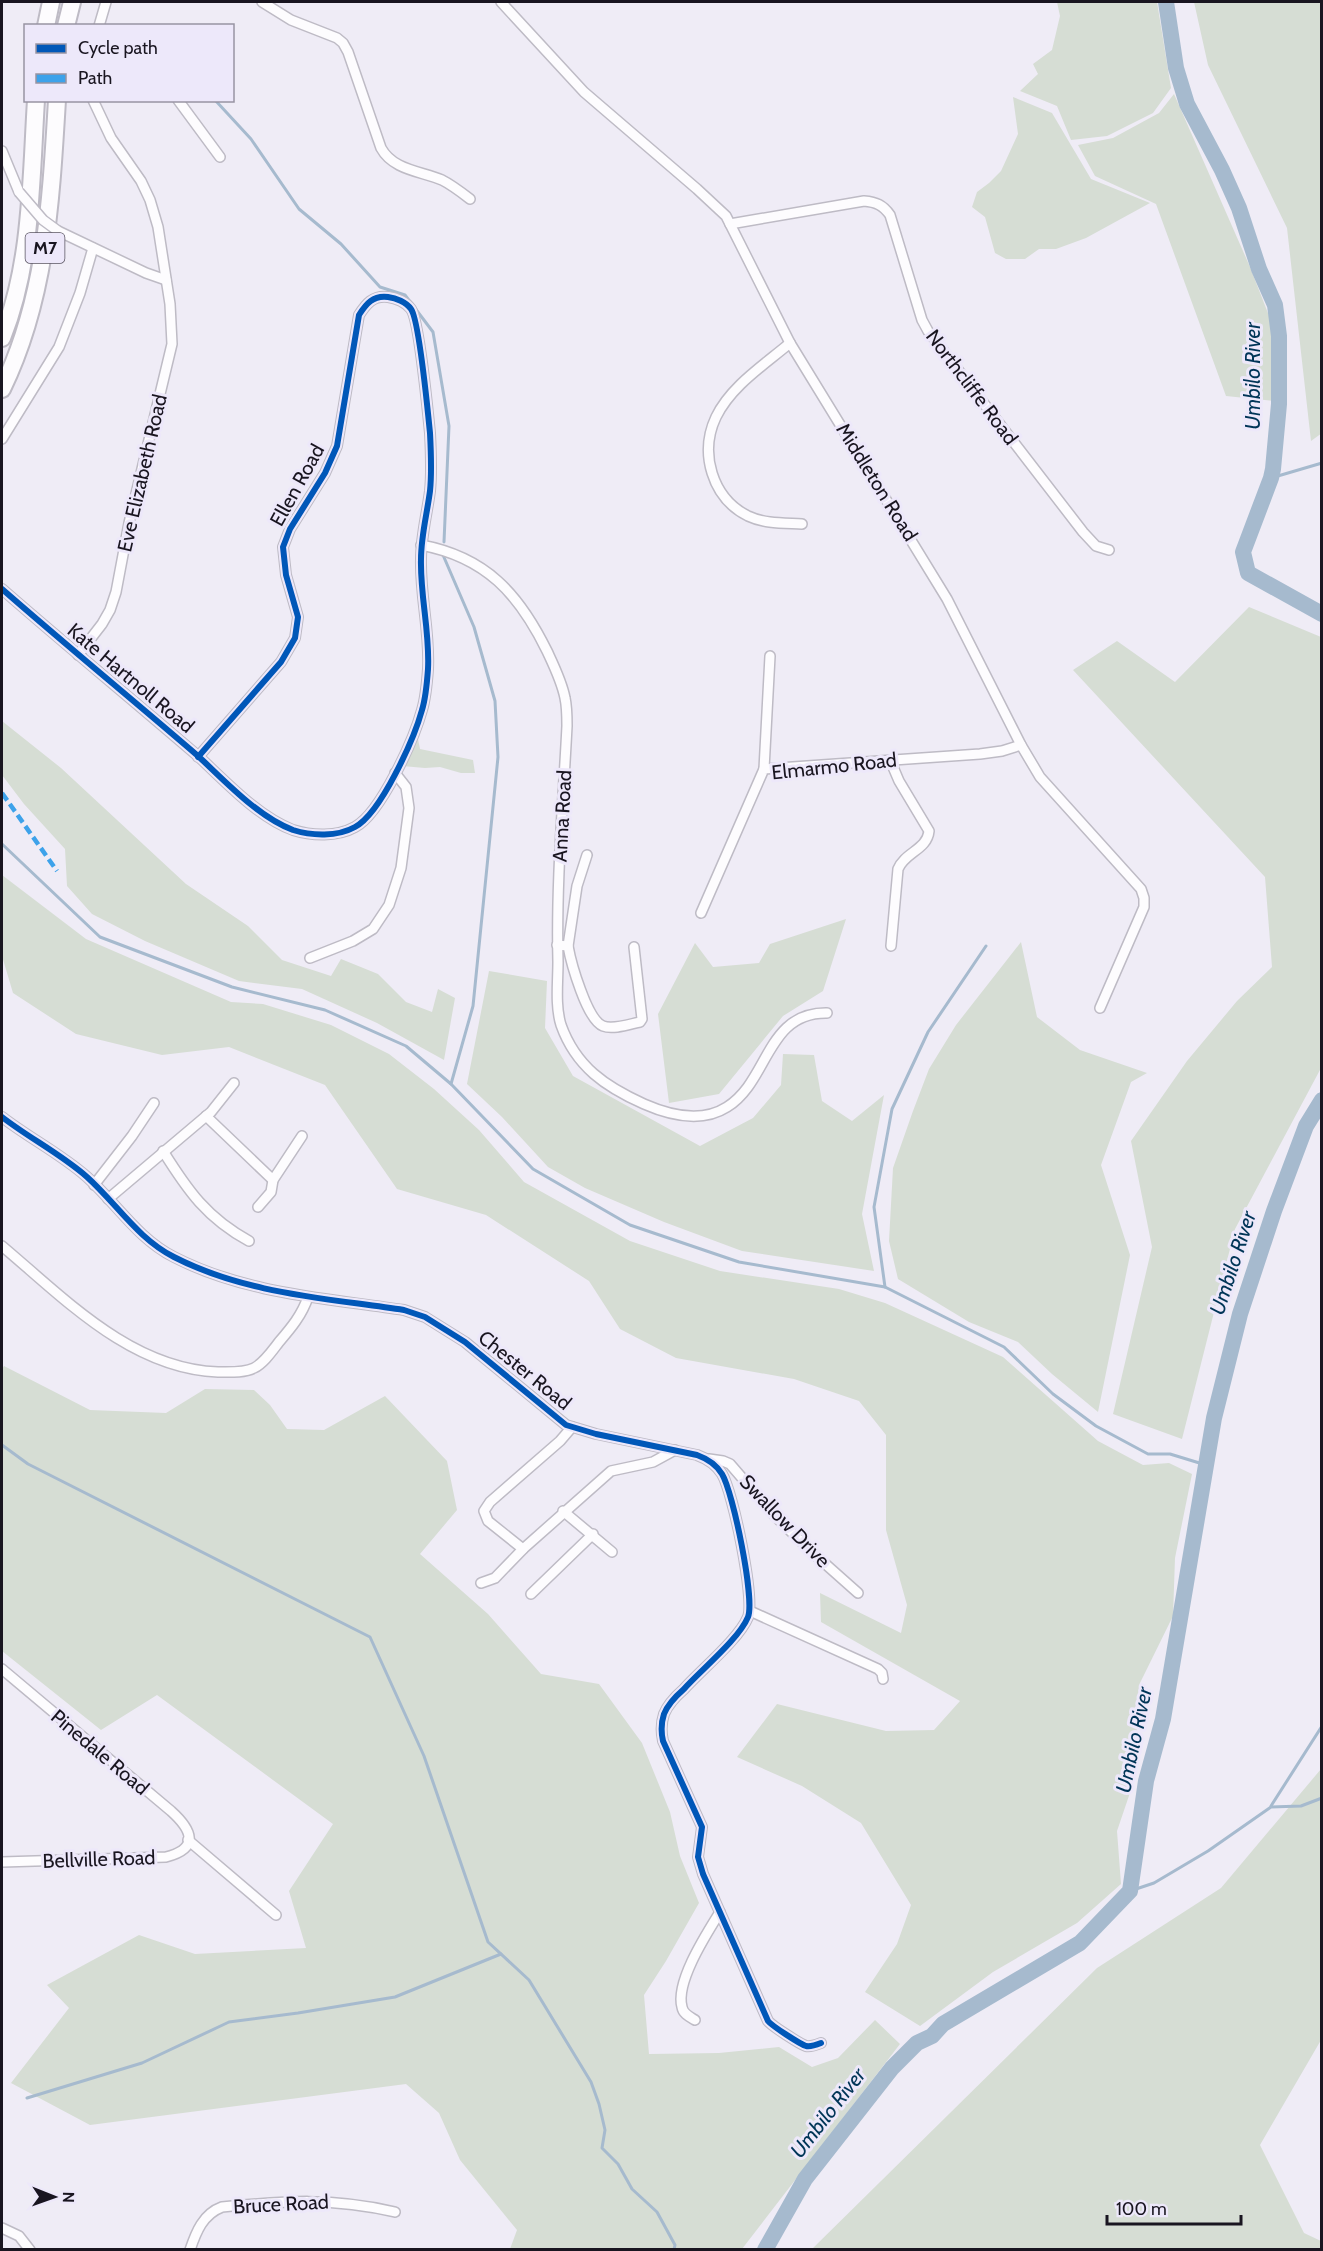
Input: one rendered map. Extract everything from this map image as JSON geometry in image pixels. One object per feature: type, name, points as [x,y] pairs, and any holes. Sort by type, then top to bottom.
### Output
[{"type":"highway","points":[[46,24],[51,2]]},
{"type":"highway","points":[[66,24],[72,2]]},
{"type":"highway","name":"M7","points":[[2,338],[16,291],[23,252],[36,102]]},
{"type":"highway","name":"M7","points":[[2,389],[26,331],[43,260],[52,191],[57,102]]},
{"type":"street","points":[[100,24],[106,2]]},
{"type":"street","points":[[262,2],[282,15],[343,43],[381,148],[387,158],[398,165],[444,181],[470,199]]},
{"type":"street","name":"Middleton Road","points":[[501,2],[584,92],[718,208],[730,224],[790,343],[947,599],[1021,745],[1043,781],[1138,884],[1144,901],[1141,914],[1100,1008]]},
{"type":"street","points":[[2,151],[19,192],[43,220],[58,231],[146,273],[166,280],[158,227],[150,200],[141,180],[111,138],[94,102]]},
{"type":"street","points":[[179,102],[220,157]]},
{"type":"street","name":"Northcliffe Road","points":[[730,224],[864,201],[874,202],[884,207],[890,215],[922,320],[928,331],[1083,532],[1096,546],[1109,550]]},
{"type":"street","points":[[2,439],[59,347],[80,293],[93,248]]},
{"type":"street","name":"Eve Elizabeth Road","points":[[78,655],[102,624],[116,592],[129,523],[172,344],[171,314],[166,280]]},
{"type":"street","name":"Kate Hartnoll Road","points":[[2,589],[230,786],[274,821],[308,834],[334,833],[360,824],[375,807],[395,772],[419,719],[426,687],[428,648],[420,573],[421,544],[430,490],[430,433],[418,336],[413,311],[408,306],[391,297],[376,298],[367,303]]},
{"type":"street","name":"Ellen Road","points":[[198,757],[281,662],[295,638],[298,617],[283,561],[285,540],[325,473],[337,446],[359,315],[367,303]]},
{"type":"street","points":[[790,343],[739,386],[716,417],[709,439],[708,461],[714,480],[730,503],[748,516],[768,522],[802,524]]},
{"type":"street","name":"Anna Road","points":[[421,544],[452,552],[468,560],[490,574],[509,591],[524,608],[536,629],[557,671],[566,699],[567,726],[557,919],[559,1017],[577,1056],[598,1079],[609,1087],[656,1109],[692,1116],[712,1113],[728,1107],[746,1089],[772,1046],[792,1024],[808,1014],[827,1013]]},
{"type":"street","points":[[764,769],[770,656]]},
{"type":"street","name":"Elmarmo Road","points":[[701,913],[764,769],[980,754],[1021,745]]},
{"type":"street","points":[[890,760],[899,781],[929,831],[925,843],[903,858],[898,869],[891,946]]},
{"type":"street","points":[[310,958],[353,941],[373,929],[389,905],[400,868],[409,808],[406,787],[395,772]]},
{"type":"street","points":[[587,855],[577,886],[568,946],[591,1014],[599,1024],[609,1028],[640,1022],[642,1019],[634,947]]},
{"type":"street","points":[[557,945],[568,946]]},
{"type":"street","points":[[108,1198],[206,1116],[234,1083]]},
{"type":"street","points":[[94,1185],[154,1103]]},
{"type":"street","points":[[206,1116],[273,1180]]},
{"type":"street","name":"Chester Road","points":[[2,1117],[69,1162],[108,1198],[135,1228],[153,1244],[174,1257],[234,1281],[264,1290],[404,1310],[425,1317],[465,1342],[554,1417],[572,1427],[709,1459]]},
{"type":"street","points":[[258,1207],[271,1192],[273,1180],[302,1136]]},
{"type":"street","points":[[163,1151],[187,1188],[211,1216],[229,1230],[249,1241]]},
{"type":"street","points":[[2,1246],[99,1328],[118,1340],[192,1370],[226,1372],[255,1368],[300,1316],[308,1297]]},
{"type":"street","points":[[523,1549],[488,1521],[484,1511],[490,1503],[560,1441],[572,1427]]},
{"type":"street","points":[[482,1583],[495,1578],[563,1511],[611,1471],[649,1463],[675,1450]]},
{"type":"street","points":[[709,1459],[720,1471],[730,1494],[749,1593],[750,1611],[739,1631],[667,1708],[663,1718],[663,1741],[702,1827],[698,1857],[704,1874],[771,2024],[804,2045],[812,2046],[821,2043]]},
{"type":"street","name":"Swallow Drive","points":[[709,1459],[723,1461],[732,1466],[770,1510],[858,1593]]},
{"type":"street","points":[[563,1511],[612,1552]]},
{"type":"street","points":[[531,1594],[593,1534]]},
{"type":"street","points":[[750,1611],[878,1669],[883,1679]]},
{"type":"street","name":"Pinedale Road","points":[[2,1669],[177,1816],[188,1829],[188,1840]]},
{"type":"street","points":[[188,1840],[276,1915]]},
{"type":"street","name":"Bellville Road","points":[[2,1862],[166,1857],[180,1852],[188,1840]]},
{"type":"street","points":[[695,2020],[687,2015],[682,2007],[683,1988],[689,1964],[720,1912]]},
{"type":"street","name":"Bruce Road","points":[[190,2250],[206,2217],[222,2207],[288,2200],[338,2202],[395,2212]]},
{"type":"street","points":[[2,2228],[20,2236],[30,2250]]},
{"type":"shaded area","points":[[1057,2],[1157,2],[1171,88],[1153,113],[1107,136],[1071,140],[1057,106],[1020,91],[1038,74],[1033,64],[1052,50],[1060,16]]},
{"type":"shaded area","points":[[1194,2],[1321,2],[1322,433],[1311,441],[1287,228],[1208,65]]},
{"type":"shaded area","points":[[1174,94],[1250,267],[1271,321],[1275,401],[1226,396],[1156,204],[1095,176],[1078,145],[1113,138],[1159,113]]},
{"type":"shaded area","points":[[1013,97],[1052,113],[1091,179],[1150,203],[1086,238],[1056,249],[1039,249],[1025,259],[1006,259],[995,253],[985,217],[972,207],[977,192],[1001,171],[1018,134]]},
{"type":"shaded area","points":[[1249,607],[1321,637],[1321,1068],[1235,1229],[1182,1439],[1113,1414],[1152,1247],[1131,1141],[1187,1061],[1237,1001],[1272,967],[1265,877],[1073,670],[1117,641],[1175,682]]},
{"type":"shaded area","points":[[2,721],[61,768],[186,884],[248,926],[282,960],[331,976],[341,959],[378,974],[406,1002],[432,1012],[438,989],[455,998],[444,1060],[377,1023],[302,989],[239,981],[145,941],[92,914],[67,886],[65,849],[24,804],[2,775]]},
{"type":"shaded area","points":[[418,739],[420,749],[473,760],[475,773],[461,773],[440,767],[402,766]]},
{"type":"shaded area","points":[[2,875],[86,939],[231,1002],[263,1004],[331,1025],[389,1054],[434,1089],[479,1130],[524,1182],[630,1241],[720,1271],[839,1289],[885,1303],[1003,1357],[1098,1441],[1143,1465],[1169,1463],[1192,1474],[1175,1558],[1173,1616],[1140,1683],[1134,1781],[1117,1831],[1121,1884],[1077,1923],[993,1972],[920,2026],[865,1992],[897,1944],[911,1905],[861,1823],[802,1786],[737,1757],[777,1704],[886,1731],[934,1730],[960,1701],[821,1622],[820,1593],[901,1633],[907,1605],[886,1530],[886,1435],[859,1401],[794,1379],[676,1358],[620,1329],[589,1281],[486,1215],[397,1189],[325,1085],[229,1047],[162,1055],[76,1034],[13,993],[2,956]]},
{"type":"shaded area","points":[[846,919],[823,991],[783,1016],[719,1094],[669,1103],[658,1014],[695,943],[713,967],[759,963],[770,944]]},
{"type":"shaded area","points":[[1021,942],[1037,1017],[1080,1050],[1147,1073],[1131,1082],[1101,1165],[1130,1255],[1098,1412],[1018,1342],[969,1322],[898,1279],[889,1241],[893,1168],[929,1069],[956,1025]]},
{"type":"shaded area","points":[[489,971],[547,981],[545,1028],[573,1076],[700,1146],[753,1118],[781,1085],[783,1054],[814,1055],[822,1101],[852,1121],[884,1095],[862,1214],[874,1271],[742,1251],[664,1222],[585,1188],[548,1167],[502,1117],[467,1084]]},
{"type":"shaded area","points":[[4,1366],[90,1410],[166,1413],[205,1389],[254,1390],[270,1405],[287,1429],[324,1430],[385,1396],[447,1461],[457,1510],[420,1554],[488,1614],[541,1674],[599,1684],[642,1743],[670,1812],[680,1856],[699,1903],[644,1995],[649,2054],[719,2053],[779,2047],[812,2067],[838,2058],[875,2020],[900,2044],[742,2249],[510,2249],[517,2230],[460,2160],[439,2113],[406,2084],[90,2125],[11,2083],[69,2008],[47,1985],[139,1935],[195,1954],[306,1948],[289,1891],[333,1824],[157,1695],[101,1730],[2,1651],[2,1369]]},
{"type":"shaded area","points":[[1321,1769],[1321,2040],[1260,2145],[1304,2233],[1321,2241],[1321,2249],[812,2249],[1097,1968],[1221,1888]]},
{"type":"waterway","name":"Umbilo River","points":[[1166,2],[1176,68],[1187,104],[1239,208],[1259,269],[1275,305],[1279,336],[1279,404],[1273,469],[1243,552],[1248,573],[1322,614]]},
{"type":"waterway","points":[[217,102],[251,139],[299,209],[341,244],[380,287],[405,295],[433,332],[449,426],[444,542]]},
{"type":"waterway","points":[[1271,478],[1322,463]]},
{"type":"waterway","points":[[443,555],[474,627],[495,701],[498,757],[473,1006],[451,1084]]},
{"type":"waterway","points":[[2,844],[100,937],[232,987],[325,1010],[406,1046],[451,1084],[533,1169],[630,1225],[739,1262],[885,1287],[1004,1347],[1053,1394],[1096,1426],[1148,1454],[1170,1454],[1206,1465]]},
{"type":"waterway","points":[[885,1287],[874,1207],[892,1109],[928,1032],[986,946]]},
{"type":"waterway","name":"Umbilo River","points":[[765,2250],[805,2179],[892,2068],[917,2043],[932,2036],[943,2024],[1080,1943],[1130,1891],[1146,1781],[1163,1719],[1214,1418],[1240,1314],[1274,1211],[1306,1126],[1322,1100]]},
{"type":"waterway","points":[[2,1445],[28,1464],[370,1637],[424,1756],[488,1942],[529,1980],[591,2082],[605,2130],[602,2148],[618,2164],[632,2189],[657,2212],[675,2245],[674,2250]]},
{"type":"waterway","points":[[1271,1806],[1322,1726]]},
{"type":"waterway","points":[[1130,1891],[1154,1883],[1208,1851],[1271,1807],[1301,1806],[1322,1798]]},
{"type":"waterway","points":[[27,2098],[142,2063],[229,2022],[395,1997],[501,1954]]},
{"type":"marked path","points":[[2,793],[57,871]]},
{"type":"cycle path","points":[[2,589],[198,756],[208,766],[231,787],[242,798],[267,816],[293,830],[308,833],[340,833],[355,827],[375,807],[395,774],[418,723],[427,685],[428,641],[421,559],[431,484],[430,433],[417,330],[411,309],[406,304],[391,298],[378,297],[367,304],[359,315],[337,446],[325,473],[290,529],[283,547],[286,575],[298,617],[295,638],[281,662],[198,757]]},
{"type":"cycle path","points":[[2,1117],[87,1177],[149,1241],[174,1257],[201,1269],[258,1287],[316,1298],[404,1310],[425,1317],[465,1342],[566,1425],[596,1434],[697,1455],[717,1467],[727,1485],[742,1546],[748,1590],[748,1617],[737,1635],[670,1704],[663,1717],[662,1738],[702,1827],[698,1857],[703,1874],[768,2021],[786,2035],[806,2046],[821,2043]]}]
